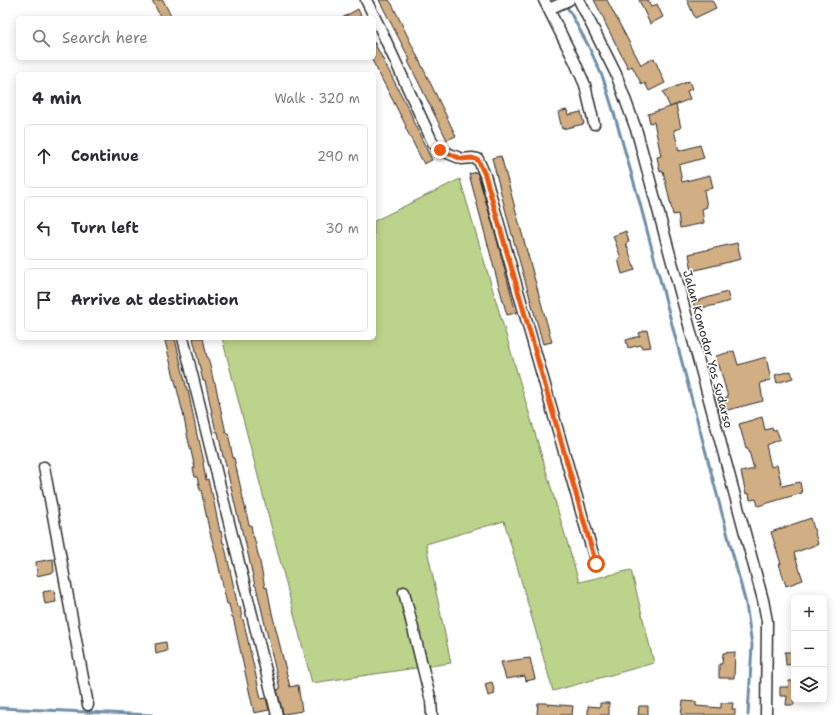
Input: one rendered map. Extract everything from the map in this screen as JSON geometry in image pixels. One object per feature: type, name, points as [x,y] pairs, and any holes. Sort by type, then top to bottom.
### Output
[{"type":"street","points":[[366,0],[374,16]]},
{"type":"street","points":[[569,0],[549,5],[585,85],[594,124]]},
{"type":"street","name":"Jalan Komodor Yos Sudarso","points":[[579,0],[616,74],[637,132],[763,600],[767,621],[766,715]]},
{"type":"street","points":[[376,20],[433,142],[440,150],[462,159],[472,158],[478,160],[481,165],[596,564]]},
{"type":"street","points":[[183,340],[277,715]]},
{"type":"street","points":[[44,467],[88,705]]},
{"type":"street","points":[[404,592],[431,702],[432,715]]},
{"type":"green space","points":[[460,179],[579,582],[631,570],[654,663],[553,691],[504,521],[426,544],[451,663],[312,683],[223,340],[376,340],[376,220]]},
{"type":"building","points":[[152,0],[163,0],[171,16],[160,16]]},
{"type":"building","points":[[379,0],[389,0],[392,4],[456,136],[447,140],[408,61],[410,60]]},
{"type":"building","points":[[594,0],[607,0],[641,65],[654,58],[665,83],[649,91],[645,83],[642,85],[632,66],[628,68]]},
{"type":"building","points":[[639,0],[648,0],[651,7],[657,4],[663,17],[650,24]]},
{"type":"building","points":[[687,0],[712,0],[716,8],[695,18]]},
{"type":"building","points":[[358,9],[361,16],[346,16]]},
{"type":"building","points":[[376,46],[409,110],[432,160],[424,164],[405,127],[406,126],[372,60],[376,60]]},
{"type":"building","points":[[689,81],[692,89],[687,91],[690,99],[670,107],[663,92]]},
{"type":"building","points":[[676,105],[681,128],[674,130],[679,151],[700,145],[704,158],[679,165],[682,182],[710,175],[713,188],[704,190],[707,207],[702,209],[704,223],[680,228],[678,214],[673,215],[663,171],[660,172],[657,157],[661,156],[654,122],[650,123],[648,114]]},
{"type":"building","points":[[567,110],[568,115],[581,112],[584,124],[562,129],[558,112]]},
{"type":"building","points":[[501,156],[552,342],[543,344],[509,224],[492,158]]},
{"type":"building","points":[[477,172],[496,236],[516,313],[507,315],[498,283],[469,174]]},
{"type":"building","points":[[626,231],[629,242],[626,243],[635,270],[622,274],[618,259],[621,258],[613,236]]},
{"type":"building","points":[[737,243],[741,259],[692,271],[689,254]]},
{"type":"building","points":[[727,292],[730,301],[695,309],[693,302]]},
{"type":"building","points":[[647,330],[651,347],[642,348],[641,345],[628,348],[626,340],[640,336],[639,333]]},
{"type":"building","points":[[175,340],[204,462],[206,480],[208,479],[212,493],[220,532],[221,531],[238,607],[240,606],[261,699],[266,698],[269,710],[254,713],[233,617],[229,604],[227,604],[201,490],[197,477],[195,477],[193,468],[195,468],[183,413],[165,341]]},
{"type":"building","points":[[193,340],[203,340],[226,433],[228,433],[249,525],[251,525],[254,537],[265,588],[267,587],[290,687],[298,685],[302,711],[283,713],[277,690],[280,689],[244,536],[239,522],[218,432],[216,432],[205,381],[203,381]]},
{"type":"building","points":[[734,351],[738,365],[766,357],[771,380],[760,383],[763,401],[720,412],[717,399],[728,397],[716,356]]},
{"type":"building","points":[[791,371],[793,378],[777,383],[775,375]]},
{"type":"building","points":[[762,417],[765,430],[772,428],[773,431],[776,429],[780,439],[766,445],[771,467],[777,465],[782,486],[800,482],[802,493],[758,506],[756,499],[750,500],[749,493],[746,494],[741,472],[754,469],[739,424]]},
{"type":"building","points":[[811,518],[818,544],[794,553],[803,580],[786,586],[771,532]]},
{"type":"building","points":[[53,559],[54,572],[37,576],[36,562]]},
{"type":"building","points":[[54,590],[56,602],[45,604],[43,592]]},
{"type":"building","points":[[166,642],[167,651],[156,654],[155,644]]},
{"type":"building","points":[[735,652],[734,678],[719,678],[719,664],[722,664],[723,653]]},
{"type":"building","points":[[785,652],[791,652],[791,664],[786,665]]},
{"type":"building","points":[[530,658],[535,679],[526,681],[525,676],[506,679],[501,662]]},
{"type":"building","points":[[789,681],[791,681],[791,703],[794,703],[794,705],[786,705],[787,696],[780,696],[780,687],[788,687]]},
{"type":"building","points":[[492,682],[495,694],[488,696],[485,684]]},
{"type":"building","points":[[683,701],[696,702],[696,706],[721,708],[721,703],[733,703],[732,709],[735,709],[735,715],[681,715]]},
{"type":"building","points":[[538,703],[573,706],[572,715],[537,715]]},
{"type":"building","points":[[600,703],[609,703],[609,715],[588,715],[588,706],[600,707]]},
{"type":"building","points":[[639,706],[648,706],[648,715],[638,715]]},
{"type":"waterway","points":[[565,3],[588,45],[603,78],[614,113],[639,200],[746,604],[752,645],[748,715]]},
{"type":"waterway","points":[[0,708],[152,715]]},
{"type":"route","points":[[440,150],[462,159],[472,158],[478,160],[485,175],[596,564]]}]
